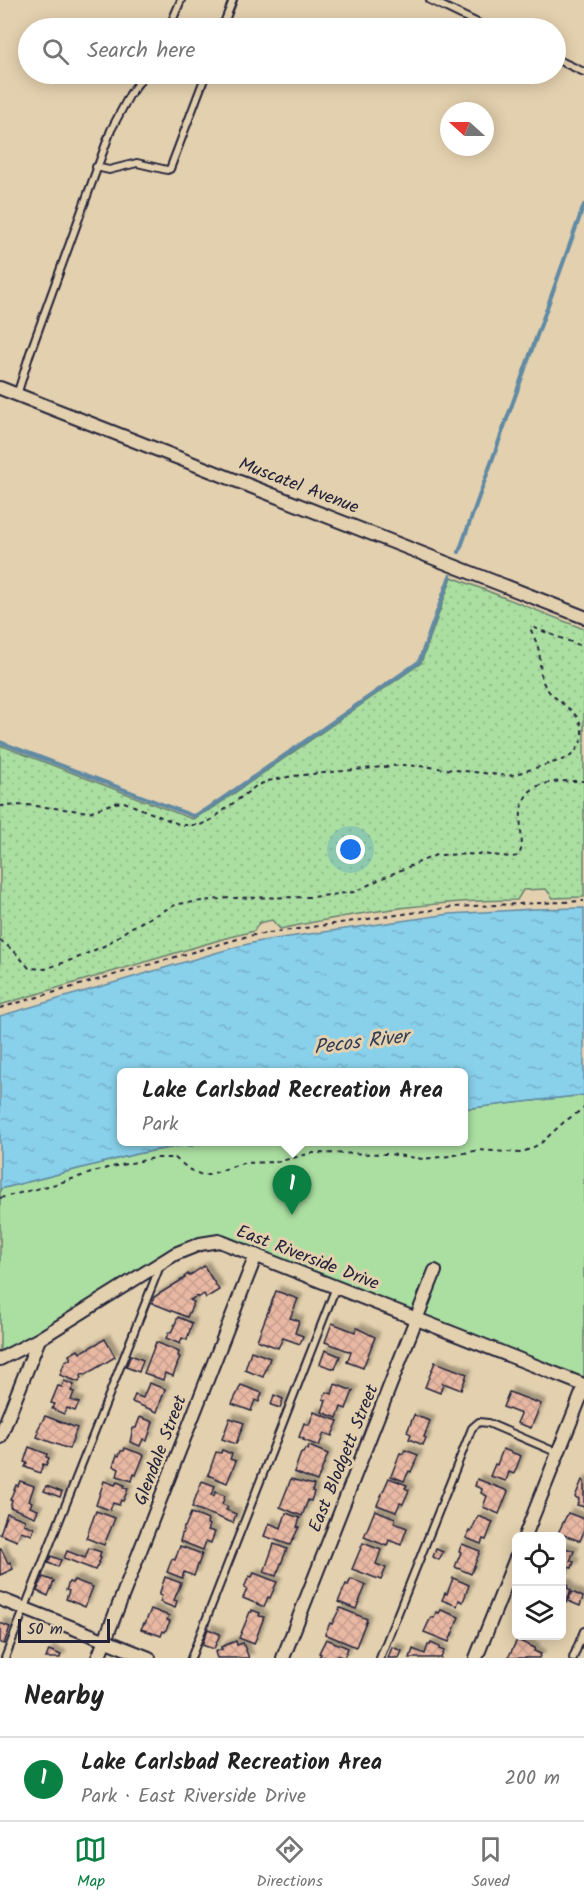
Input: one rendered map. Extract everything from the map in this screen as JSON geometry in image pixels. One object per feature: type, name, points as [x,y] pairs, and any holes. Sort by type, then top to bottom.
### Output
[{"type":"street","name":"Muscatel Avenue","points":[[0,388],[584,617]]},
{"type":"street","name":"East Riverside Drive","points":[[0,1359],[39,1339],[161,1262],[186,1249],[210,1241],[219,1241],[584,1386]]},
{"type":"street","name":"Glendale Street","points":[[98,1658],[256,1255]]},
{"type":"street","name":"East Blodgett Street","points":[[283,1658],[435,1271]]},
{"type":"street","points":[[0,1437],[39,1339]]},
{"type":"street","points":[[527,1532],[584,1386]]},
{"type":"street","points":[[476,1658],[512,1568]]},
{"type":"street","points":[[0,1599],[149,1658]]},
{"type":"lane","points":[[173,18],[181,0]]},
{"type":"lane","points":[[226,18],[233,0]]},
{"type":"lane","points":[[430,0],[467,18]]},
{"type":"lane","points":[[566,64],[584,72]]},
{"type":"lane","points":[[17,395],[96,167],[111,130],[130,94],[138,84]]},
{"type":"lane","points":[[96,167],[109,170],[137,163],[171,169],[202,84]]},
{"type":"lane","points":[[5,1658],[161,1262]]},
{"type":"lane","points":[[191,1658],[336,1287]]},
{"type":"lane","points":[[380,1658],[472,1428],[479,1422],[488,1423],[558,1453]]},
{"type":"lane","points":[[573,1658],[584,1631]]},
{"type":"path","points":[[0,806],[26,805],[89,812],[114,802],[124,802],[180,825],[190,826],[211,820],[262,783],[293,776],[402,765],[499,776],[518,775],[568,758],[575,752],[582,738],[581,722],[577,716],[559,702],[543,682],[539,650],[531,630],[532,627],[584,647]]},
{"type":"path","points":[[0,940],[29,968],[45,969],[106,945],[130,927],[177,904],[229,898],[312,897],[345,894],[355,892],[436,855],[468,853],[518,856],[522,846],[520,813],[524,798],[548,782],[584,781]]},
{"type":"path","points":[[0,1008],[248,936],[369,917],[453,907],[584,902]]},
{"type":"path","points":[[0,1198],[107,1168],[154,1158],[175,1158],[190,1170],[208,1175],[243,1163],[277,1162],[312,1153],[390,1154],[423,1159],[479,1150],[522,1153],[540,1144],[564,1122],[584,1108]]},
{"type":"green space","points":[[452,577],[584,629],[584,897],[553,898],[546,889],[523,890],[517,900],[458,902],[398,908],[280,929],[272,920],[259,923],[254,931],[0,1005],[0,745],[192,819],[213,808],[421,663]]},
{"type":"green space","points":[[584,1095],[584,1385],[210,1241],[0,1359],[0,1189],[136,1154],[180,1146],[468,1146],[468,1108]]},
{"type":"water","name":"Pecos River","points":[[584,908],[584,1095],[468,1108],[468,1068],[117,1068],[117,1146],[180,1146],[136,1154],[0,1189],[0,1016],[261,941],[450,914]]},
{"type":"building","points":[[204,1266],[219,1290],[206,1298],[204,1294],[190,1300],[194,1302],[187,1317],[152,1303],[154,1297]]},
{"type":"building","points":[[276,1291],[298,1299],[290,1318],[299,1321],[295,1333],[303,1336],[300,1344],[283,1338],[278,1348],[257,1340]]},
{"type":"building","points":[[178,1317],[192,1323],[187,1340],[182,1338],[180,1344],[166,1338],[169,1332],[171,1333]]},
{"type":"building","points":[[332,1323],[355,1332],[357,1328],[375,1337],[363,1368],[347,1362],[351,1352],[325,1342]]},
{"type":"building","points":[[105,1339],[115,1357],[85,1375],[82,1374],[79,1382],[60,1375],[65,1361],[71,1359],[69,1355],[78,1350],[80,1353]]},
{"type":"building","points":[[156,1342],[179,1352],[180,1357],[173,1376],[165,1373],[163,1380],[144,1373]]},
{"type":"building","points":[[325,1350],[340,1356],[335,1369],[320,1364]]},
{"type":"building","points":[[251,1351],[270,1358],[263,1377],[245,1370]]},
{"type":"building","points":[[131,1355],[143,1360],[139,1372],[126,1367]]},
{"type":"building","points":[[435,1362],[467,1374],[461,1390],[443,1383],[440,1393],[425,1387]]},
{"type":"building","points":[[64,1381],[74,1385],[71,1400],[79,1403],[75,1411],[67,1408],[64,1414],[52,1409],[55,1404],[51,1403],[58,1386],[62,1387]]},
{"type":"building","points":[[149,1383],[165,1389],[157,1412],[132,1402],[135,1395],[143,1398]]},
{"type":"building","points":[[335,1384],[353,1391],[346,1409],[341,1407],[337,1418],[322,1412],[326,1392],[332,1394]]},
{"type":"building","points":[[241,1385],[262,1393],[259,1402],[255,1400],[251,1411],[232,1404]]},
{"type":"building","points":[[509,1392],[541,1404],[531,1428],[517,1423],[521,1414],[503,1407]]},
{"type":"building","points":[[274,1395],[283,1399],[280,1408],[271,1405]]},
{"type":"building","points":[[314,1412],[338,1421],[332,1436],[324,1433],[319,1446],[299,1437],[304,1423],[309,1425]]},
{"type":"building","points":[[414,1415],[430,1421],[423,1445],[409,1439],[411,1434],[407,1432]]},
{"type":"building","points":[[45,1416],[77,1428],[69,1449],[37,1437],[39,1432],[37,1431]]},
{"type":"building","points":[[140,1417],[153,1422],[147,1441],[143,1439],[140,1446],[130,1442],[133,1428],[136,1428]]},
{"type":"building","points":[[230,1418],[244,1423],[236,1444],[222,1439]]},
{"type":"building","points":[[309,1446],[328,1454],[317,1481],[294,1472],[301,1453],[305,1449],[308,1450]]},
{"type":"building","points":[[29,1447],[47,1454],[46,1457],[49,1458],[46,1465],[43,1464],[40,1473],[25,1467],[27,1463],[24,1462]]},
{"type":"building","points":[[125,1448],[144,1455],[132,1481],[117,1476],[119,1469],[113,1466],[117,1455],[119,1456]]},
{"type":"building","points":[[503,1449],[521,1456],[514,1474],[509,1472],[506,1481],[490,1476]]},
{"type":"building","points":[[222,1450],[232,1454],[230,1459],[236,1461],[227,1483],[208,1475],[216,1452],[221,1453]]},
{"type":"building","points":[[405,1450],[418,1455],[411,1472],[409,1471],[404,1481],[391,1476],[400,1453],[403,1454]]},
{"type":"building","points":[[389,1478],[407,1485],[405,1488],[409,1490],[403,1504],[400,1503],[396,1512],[377,1505]]},
{"type":"building","points":[[291,1479],[314,1485],[311,1501],[308,1500],[302,1516],[280,1507]]},
{"type":"building","points":[[477,1479],[508,1491],[499,1514],[483,1507],[487,1496],[481,1493],[482,1489],[475,1486]]},
{"type":"building","points":[[582,1480],[584,1481],[584,1507],[577,1505],[579,1499],[575,1497]]},
{"type":"building","points":[[20,1481],[34,1486],[29,1501],[32,1502],[30,1507],[38,1510],[35,1517],[10,1507],[12,1500],[10,1500]]},
{"type":"building","points":[[104,1481],[115,1485],[117,1482],[124,1485],[123,1488],[128,1489],[123,1501],[121,1500],[119,1505],[113,1503],[110,1510],[96,1505]]},
{"type":"building","points":[[202,1481],[215,1486],[211,1495],[214,1496],[215,1492],[225,1496],[222,1504],[228,1507],[226,1510],[236,1514],[233,1523],[192,1507]]},
{"type":"building","points":[[46,1486],[62,1492],[60,1497],[44,1491]]},
{"type":"building","points":[[375,1510],[395,1518],[394,1523],[407,1528],[401,1545],[389,1540],[387,1546],[364,1537]]},
{"type":"building","points":[[96,1511],[115,1518],[104,1545],[86,1538]]},
{"type":"building","points":[[7,1513],[25,1520],[24,1524],[34,1528],[32,1535],[21,1531],[17,1541],[0,1534]]},
{"type":"building","points":[[191,1513],[208,1520],[207,1524],[210,1525],[208,1530],[215,1532],[211,1543],[206,1541],[203,1550],[180,1541]]},
{"type":"building","points":[[286,1513],[300,1518],[297,1527],[299,1527],[290,1545],[264,1536],[269,1523],[281,1528]]},
{"type":"building","points":[[568,1513],[584,1519],[584,1531],[580,1541],[566,1536],[566,1532],[558,1532]]},
{"type":"building","points":[[478,1516],[493,1522],[486,1540],[483,1539],[481,1544],[466,1538]]},
{"type":"building","points":[[363,1543],[381,1550],[376,1564],[386,1568],[381,1580],[352,1569]]},
{"type":"building","points":[[274,1544],[287,1549],[276,1576],[264,1572]]},
{"type":"building","points":[[462,1544],[480,1551],[471,1574],[455,1567]]},
{"type":"building","points":[[180,1546],[202,1554],[194,1576],[184,1572],[182,1578],[167,1572]]},
{"type":"building","points":[[0,1548],[13,1569],[0,1575]]},
{"type":"building","points":[[89,1548],[101,1552],[99,1557],[101,1558],[95,1570],[64,1558],[67,1551],[85,1558]]},
{"type":"building","points":[[566,1548],[574,1551],[570,1561],[574,1562],[572,1568],[568,1567],[566,1572]]},
{"type":"building","points":[[436,1549],[443,1552],[439,1560],[433,1557]]},
{"type":"building","points":[[51,1556],[61,1560],[58,1567],[48,1563]]},
{"type":"building","points":[[254,1573],[277,1582],[264,1607],[243,1598],[249,1576],[252,1577]]},
{"type":"building","points":[[43,1577],[54,1581],[48,1596],[37,1591]]},
{"type":"building","points":[[165,1577],[181,1583],[174,1600],[177,1601],[175,1608],[160,1602],[162,1596],[159,1595]]},
{"type":"building","points":[[453,1578],[469,1585],[463,1602],[459,1600],[457,1606],[442,1600]]},
{"type":"building","points":[[351,1579],[366,1585],[356,1609],[338,1602],[346,1584],[348,1585]]},
{"type":"building","points":[[74,1580],[93,1587],[85,1607],[66,1599],[69,1582],[72,1583]]},
{"type":"building","points":[[566,1584],[571,1590],[566,1603]]},
{"type":"building","points":[[572,1592],[583,1597],[580,1606],[568,1601]]},
{"type":"building","points":[[340,1608],[367,1619],[356,1647],[325,1634]]},
{"type":"building","points":[[151,1609],[169,1616],[167,1620],[170,1621],[161,1636],[141,1629]]},
{"type":"building","points":[[252,1610],[264,1617],[254,1644],[239,1638]]},
{"type":"building","points":[[441,1610],[459,1617],[449,1642],[424,1632],[431,1617],[434,1618],[436,1612],[439,1613]]},
{"type":"building","points":[[0,1623],[10,1627],[4,1644],[0,1643]]},
{"type":"building","points":[[208,1629],[220,1634],[214,1649],[202,1645]]},
{"type":"building","points":[[326,1639],[348,1648],[344,1658],[337,1655],[336,1658],[319,1657]]},
{"type":"building","points":[[517,1640],[535,1648],[534,1651],[541,1654],[539,1658],[508,1658]]},
{"type":"building","points":[[236,1641],[237,1645],[243,1643],[249,1658],[217,1658],[215,1652]]},
{"type":"building","points":[[431,1643],[444,1651],[441,1658],[410,1658],[413,1649],[425,1654]]},
{"type":"building","points":[[392,1647],[402,1651],[399,1658],[388,1658]]},
{"type":"building","points":[[49,1650],[61,1655],[60,1658],[46,1658]]},
{"type":"waterway","points":[[459,552],[584,205]]},
{"type":"waterway","points":[[0,742],[193,816],[209,808],[419,662],[450,576]]},
{"type":"place","name":"Lake Carlsbad Recreation Area","points":[[292,1215]]}]
